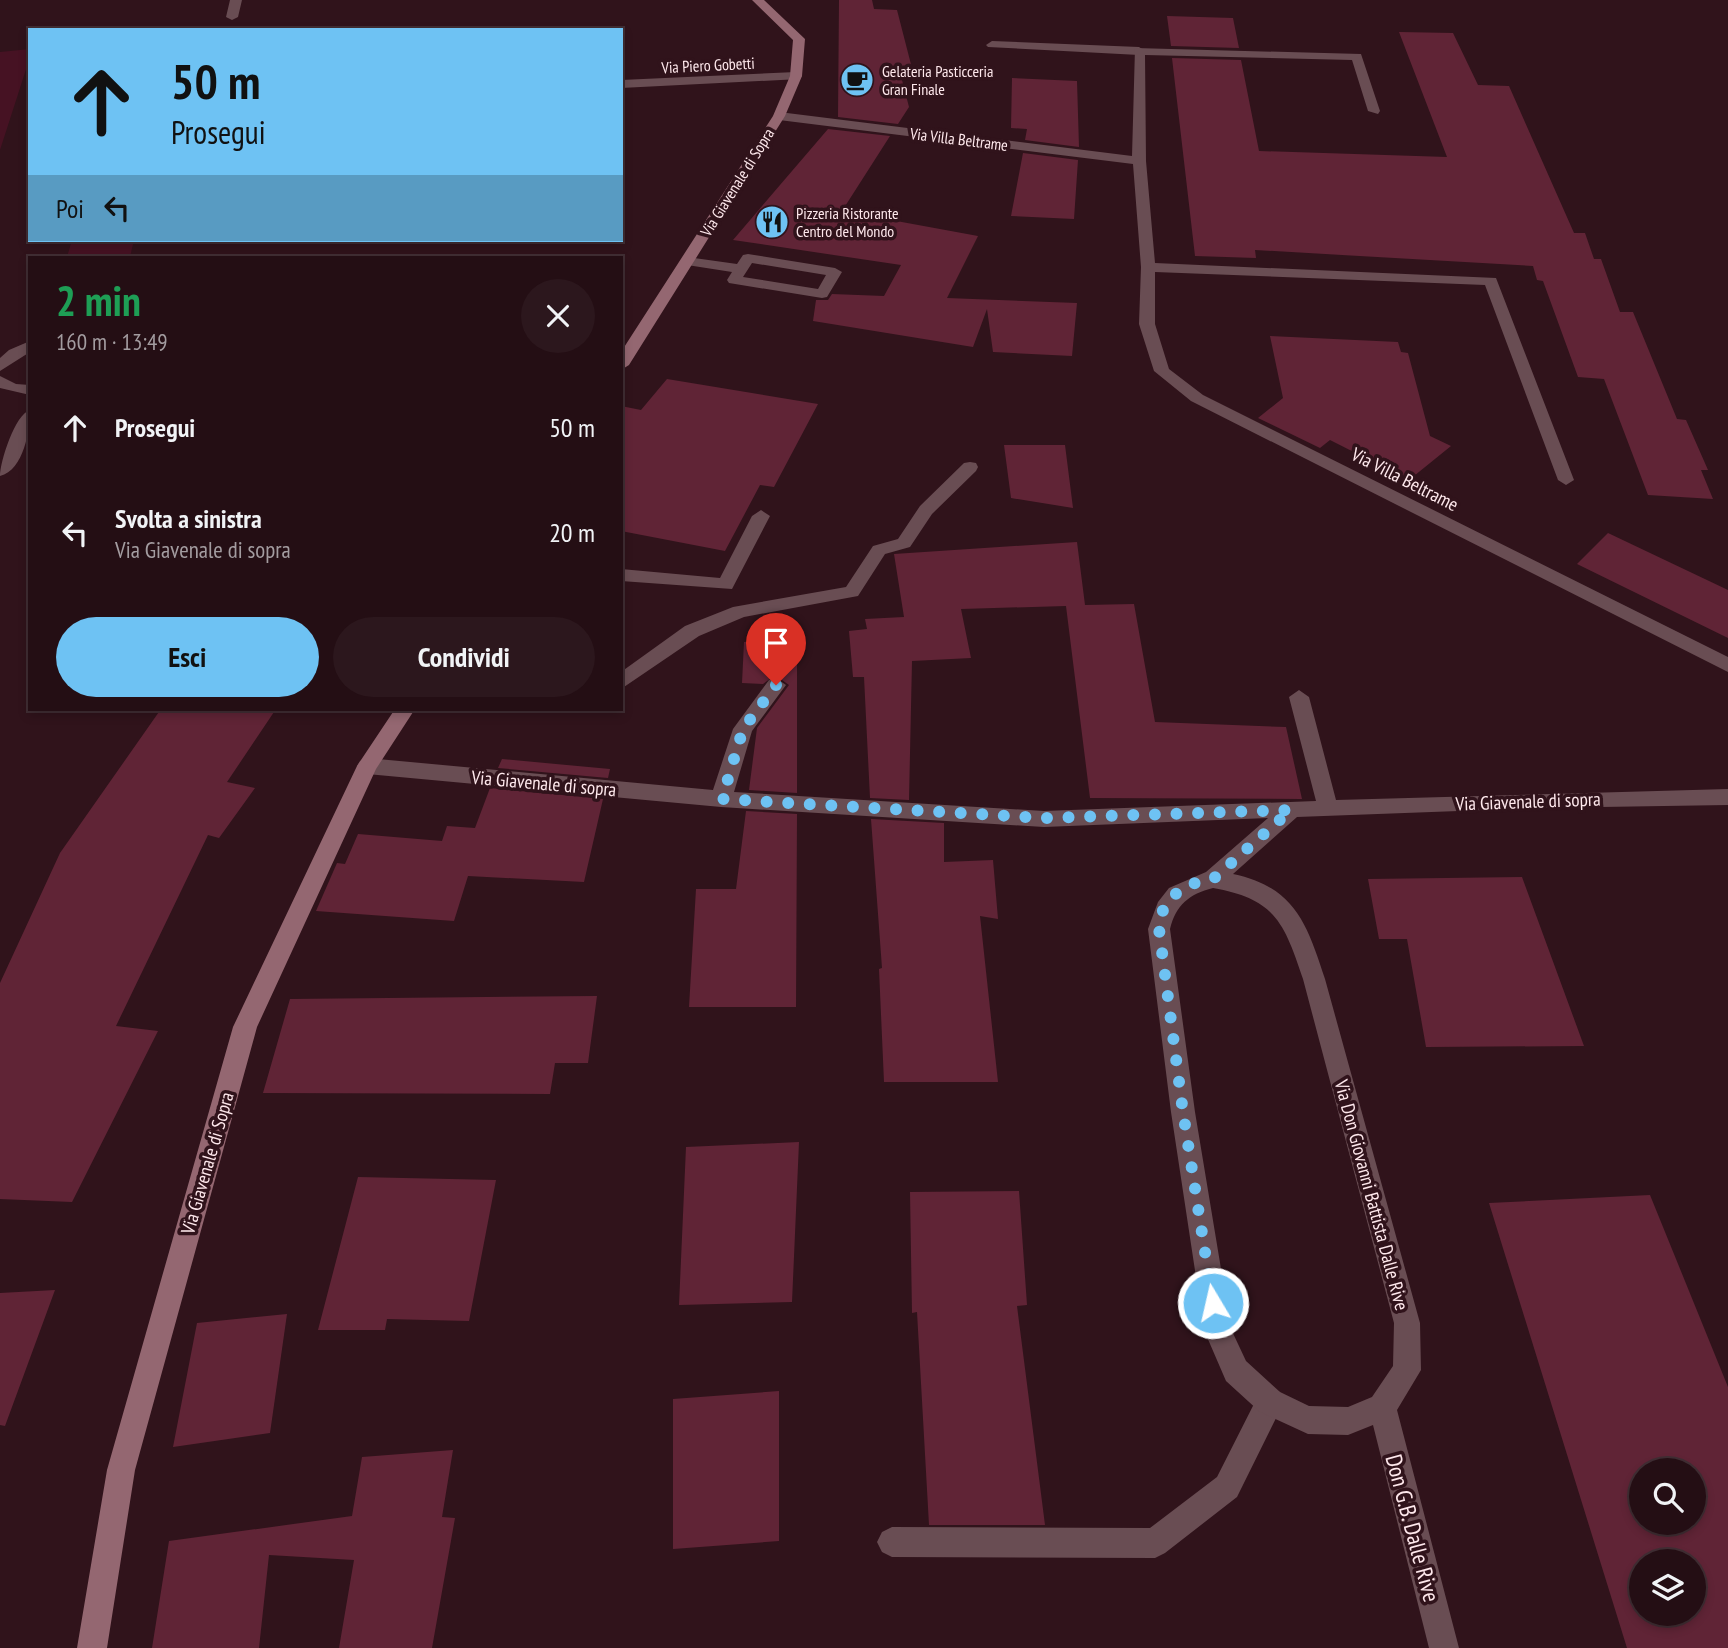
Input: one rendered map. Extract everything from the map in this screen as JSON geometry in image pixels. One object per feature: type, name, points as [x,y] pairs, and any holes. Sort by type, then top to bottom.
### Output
[{"type":"street","points":[[232,17],[236,0]]},
{"type":"street","name":"Via Giavenale di Sopra","points":[[623,362],[779,116],[796,76],[799,39],[758,0]]},
{"type":"street","points":[[992,45],[1357,57],[1374,111]]},
{"type":"street","name":"Via Villa Beltrame","points":[[1139,51],[1139,161],[1148,267],[1147,324],[1162,371],[1197,398],[1728,665]]},
{"type":"street","name":"Via Piero Gobetti","points":[[623,84],[796,76]]},
{"type":"street","name":"Via Villa Beltrame","points":[[779,116],[1139,161]]},
{"type":"street","points":[[748,258],[835,272],[822,294],[734,279],[741,269],[748,258]]},
{"type":"street","points":[[687,261],[741,269]]},
{"type":"street","points":[[1148,267],[1491,281],[1566,480]]},
{"type":"street","points":[[0,366],[14,353],[28,347]]},
{"type":"street","points":[[0,381],[12,388],[28,390]]},
{"type":"street","points":[[0,471],[10,458],[28,419]]},
{"type":"street","points":[[623,681],[692,631],[740,611],[852,592],[878,550],[904,543],[926,510],[970,467]]},
{"type":"street","points":[[623,575],[726,585],[761,516]]},
{"type":"street","points":[[722,799],[743,729],[776,685]]},
{"type":"street","points":[[1299,697],[1305,729],[1329,810]]},
{"type":"street","name":"Via Giavenale di Sopra","points":[[92,1648],[121,1470],[245,1027],[368,766],[404,711]]},
{"type":"street","name":"Via Giavenale di sopra","points":[[368,766],[722,799],[1044,818],[1329,810],[1537,800],[1728,797]]},
{"type":"street","points":[[1213,879],[1291,810]]},
{"type":"street","name":"Via Don Giovanni Battista Dalle Rive","points":[[1213,879],[1246,884],[1277,900],[1297,926],[1314,979],[1407,1323],[1406,1370],[1382,1407],[1348,1421],[1308,1420],[1270,1402],[1236,1371],[1218,1330],[1183,1112],[1159,929],[1163,910],[1174,895],[1191,884],[1213,879]]},
{"type":"street","points":[[892,1542],[1155,1543],[1227,1487],[1270,1402]]},
{"type":"street","name":"Don G.B. Dalle Rive","points":[[1382,1407],[1444,1648]]},
{"type":"shaded area","points":[[28,49],[28,63],[0,150],[0,52]]},
{"type":"shaded area","points":[[71,242],[134,242],[130,256],[67,256]]},
{"type":"building","points":[[839,0],[872,0],[874,9],[897,10],[915,80],[902,80],[909,107],[898,124],[838,117]]},
{"type":"building","points":[[1167,16],[1233,18],[1239,48],[1171,46]]},
{"type":"building","points":[[1399,32],[1453,33],[1478,85],[1509,86],[1574,233],[1585,233],[1594,259],[1601,259],[1620,312],[1633,312],[1677,419],[1686,420],[1708,470],[1701,470],[1713,499],[1648,495],[1604,379],[1578,377],[1543,281],[1537,280],[1533,266],[1255,250],[1256,258],[1195,256],[1172,58],[1241,60],[1259,151],[1447,157]]},
{"type":"building","points":[[1012,78],[1077,81],[1079,147],[1025,140],[1027,129],[1011,128]]},
{"type":"building","points":[[828,129],[890,136],[842,211],[978,236],[947,298],[1077,303],[1072,356],[993,352],[987,309],[973,347],[813,321],[816,300],[828,300],[832,294],[884,296],[901,265],[733,240]]},
{"type":"building","points":[[1023,153],[1078,160],[1074,219],[1011,216]]},
{"type":"building","points":[[1270,336],[1398,342],[1401,352],[1408,353],[1430,436],[1451,446],[1409,480],[1330,440],[1320,448],[1258,418],[1283,398]]},
{"type":"building","points":[[667,379],[818,404],[774,487],[760,485],[725,551],[623,531],[623,406],[641,410]]},
{"type":"building","points":[[1004,445],[1065,445],[1073,508],[1011,498]]},
{"type":"building","points":[[1608,533],[1728,590],[1728,638],[1577,564]]},
{"type":"building","points":[[1077,542],[1085,605],[1134,604],[1155,722],[1286,727],[1302,799],[1090,798],[1066,606],[961,609],[971,658],[912,661],[909,800],[870,798],[864,677],[853,677],[849,631],[867,629],[865,619],[904,617],[894,554]]},
{"type":"building","points":[[770,634],[797,635],[797,793],[749,790],[757,728],[789,685],[775,675],[763,684],[742,683],[744,642],[769,639]]},
{"type":"building","points":[[160,711],[275,711],[227,782],[255,788],[219,838],[208,835],[116,1026],[158,1031],[72,1202],[0,1199],[0,983],[60,853]]},
{"type":"building","points":[[502,759],[610,769],[608,778],[498,768]]},
{"type":"building","points":[[490,788],[603,799],[584,882],[468,876],[454,921],[316,911],[337,863],[345,864],[358,834],[442,841],[447,826],[475,828]]},
{"type":"building","points":[[746,811],[797,814],[796,1007],[689,1007],[696,889],[736,889]]},
{"type":"building","points":[[871,819],[944,823],[944,862],[993,860],[998,919],[980,916],[998,1082],[884,1082],[879,969],[882,968]]},
{"type":"building","points":[[1522,877],[1584,1046],[1426,1047],[1407,939],[1379,939],[1368,879]]},
{"type":"building","points":[[597,996],[588,1063],[555,1063],[550,1094],[263,1093],[290,999]]},
{"type":"building","points":[[799,1142],[792,1302],[679,1305],[686,1147]]},
{"type":"building","points":[[358,1177],[496,1180],[469,1321],[387,1319],[385,1330],[318,1330]]},
{"type":"building","points":[[1019,1191],[1027,1305],[1017,1306],[1045,1525],[929,1525],[917,1312],[912,1313],[910,1192]]},
{"type":"building","points":[[1650,1195],[1728,1387],[1728,1648],[1627,1648],[1489,1203]]},
{"type":"building","points":[[55,1290],[5,1426],[0,1425],[0,1293]]},
{"type":"building","points":[[287,1314],[270,1433],[173,1447],[197,1323]]},
{"type":"building","points":[[779,1391],[779,1541],[673,1549],[673,1399]]},
{"type":"building","points":[[453,1450],[442,1517],[455,1518],[432,1648],[339,1648],[354,1560],[269,1555],[259,1648],[152,1648],[169,1541],[352,1516],[362,1457]]},
{"type":"place","name":"Gelateria Pasticceria Gran Finale","points":[[857,80]]},
{"type":"place","name":"Pizzeria Ristorante Centro del Mondo","points":[[772,222]]},
{"type":"route","points":[[776,685],[743,729],[722,799],[1044,818],[1291,810],[1213,879],[1191,884],[1174,895],[1163,910],[1159,929],[1183,1112],[1213,1303]]}]
